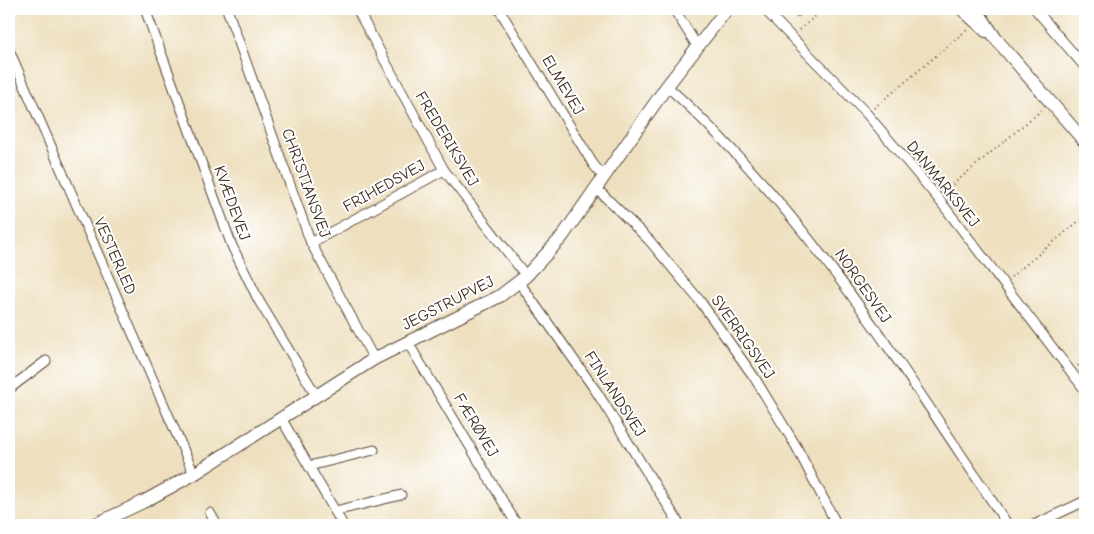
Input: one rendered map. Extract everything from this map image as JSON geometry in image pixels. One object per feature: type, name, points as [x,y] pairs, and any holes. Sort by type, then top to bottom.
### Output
[{"type":"street","name":"KVÆDEVEJ","points":[[145,9],[232,246],[259,301],[316,395]]},
{"type":"street","name":"CHRISTIANSVEJ","points":[[227,9],[311,243],[374,359]]},
{"type":"street","name":"FREDERIKSVEJ","points":[[357,9],[444,170],[523,279]]},
{"type":"street","name":"ELMEVEJ","points":[[499,9],[593,164],[603,176]]},
{"type":"street","points":[[674,9],[697,46]]},
{"type":"street","name":"JEGSTRUPVEJ","points":[[94,525],[143,502],[194,474],[374,359],[500,296],[523,279],[562,236],[667,86],[727,9]]},
{"type":"street","points":[[962,9],[996,39]]},
{"type":"street","points":[[976,9],[996,39],[1085,142]]},
{"type":"street","points":[[1035,9],[1085,67]]},
{"type":"street","name":"DANMARKSVEJ","points":[[770,11],[791,37],[867,114],[937,197],[1085,390]]},
{"type":"street","name":"VESTERLED","points":[[9,50],[194,474]]},
{"type":"street","name":"NORGESVEJ","points":[[667,86],[723,138],[759,177],[807,235],[841,279],[1008,525]]},
{"type":"street","name":"FRIHEDSVEJ","points":[[311,243],[444,170]]},
{"type":"street","name":"SVERRIGSVEJ","points":[[596,187],[655,248],[700,301],[754,377],[796,446],[837,525]]},
{"type":"street","name":"FINLANDSVEJ","points":[[523,279],[680,525]]},
{"type":"street","name":"FÆRØVEJ","points":[[408,341],[517,525]]},
{"type":"street","points":[[9,389],[46,361]]},
{"type":"street","points":[[281,418],[343,525]]},
{"type":"street","points":[[309,466],[374,450]]},
{"type":"street","points":[[335,511],[401,495]]},
{"type":"street","points":[[1041,524],[1085,501]]},
{"type":"street","points":[[210,513],[217,525]]},
{"type":"lane","points":[[787,9],[798,14],[804,9]]},
{"type":"path","points":[[791,37],[824,9]]},
{"type":"path","points":[[867,114],[976,22]]},
{"type":"path","points":[[937,197],[1051,102]]},
{"type":"path","points":[[1004,284],[1085,216]]}]
